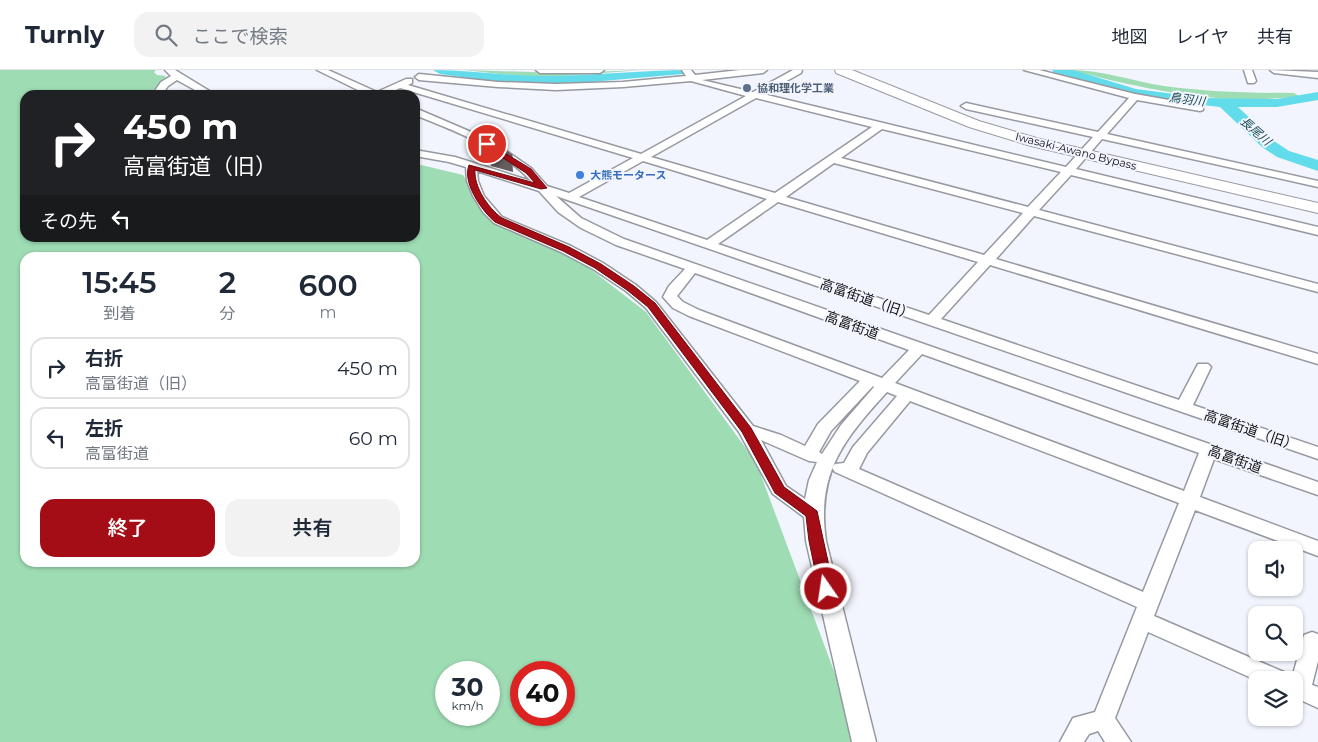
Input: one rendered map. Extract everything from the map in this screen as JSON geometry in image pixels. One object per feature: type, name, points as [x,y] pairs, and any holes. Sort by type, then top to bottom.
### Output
[{"type":"highway","name":"Iwasaki-Awano Bypass","points":[[842,70],[956,109]]},
{"type":"highway","name":"Iwasaki-Awano Bypass","points":[[857,70],[956,109],[1036,144],[1085,152],[1318,201]]},
{"type":"highway","name":"Iwasaki-Awano Bypass","points":[[1085,152],[1318,208]]},
{"type":"street","points":[[321,70],[365,90]]},
{"type":"street","points":[[388,90],[433,70]]},
{"type":"street","points":[[540,70],[600,70]]},
{"type":"street","points":[[420,77],[516,86],[573,87],[763,70]]},
{"type":"street","points":[[1028,70],[1135,97],[1200,108]]},
{"type":"street","points":[[1248,70],[1251,80]]},
{"type":"street","points":[[1274,70],[1318,75]]},
{"type":"street","points":[[570,197],[798,72]]},
{"type":"street","points":[[159,90],[173,73],[202,90]]},
{"type":"street","points":[[691,75],[700,82],[1318,231]]},
{"type":"street","points":[[399,85],[416,90]]},
{"type":"street","points":[[420,91],[1318,359]]},
{"type":"street","points":[[932,321],[1135,97]]},
{"type":"street","points":[[956,109],[1100,136],[1318,184]]},
{"type":"street","name":"高富街道","points":[[420,114],[496,149],[529,171],[571,218],[594,231],[918,349],[1318,489]]},
{"type":"street","points":[[708,245],[880,126]]},
{"type":"street","name":"高富街道（旧）","points":[[420,154],[451,160],[543,188],[1318,453]]},
{"type":"street","points":[[833,159],[1318,288]]},
{"type":"street","points":[[472,166],[471,172],[475,189],[492,215],[498,220],[566,249],[598,266],[652,305],[747,430],[779,490],[813,514]]},
{"type":"street","points":[[693,268],[674,289],[670,297],[678,305],[694,313],[1318,549]]},
{"type":"street","points":[[747,430],[775,439],[812,455],[824,428],[918,349]]},
{"type":"street","points":[[1184,407],[1203,367]]},
{"type":"street","points":[[864,742],[820,560],[813,514],[818,480],[826,459],[878,383]]},
{"type":"street","points":[[907,394],[845,470],[1145,611],[1261,671]]},
{"type":"street","points":[[1103,720],[1208,450]]},
{"type":"street","points":[[1304,692],[1312,641]]},
{"type":"street","points":[[1072,742],[1081,725],[1103,720]]},
{"type":"street","points":[[1103,720],[1119,742]]},
{"type":"green space","points":[[0,70],[156,70],[154,72],[157,75],[166,76],[153,90],[20,90],[20,242],[420,242],[420,165],[463,175],[493,223],[567,251],[646,312],[756,462],[850,714],[854,742],[0,742]]},
{"type":"green space","points":[[464,70],[562,73],[643,70],[536,78]]},
{"type":"green space","points":[[1070,70],[1082,70],[1180,88],[1229,92],[1294,93],[1299,96],[1270,99],[1213,98],[1126,84]]},
{"type":"building","points":[[500,147],[512,155],[512,160],[489,154]]},
{"type":"waterway","name":"鳥羽川","points":[[440,70],[520,80],[567,80],[683,70]]},
{"type":"waterway","name":"鳥羽川","points":[[1059,70],[1134,93],[1205,102],[1277,103],[1318,96]]},
{"type":"waterway","name":"長尾川","points":[[1225,103],[1268,144],[1283,154],[1318,166]]},
{"type":"place","name":"協和理化学工業","points":[[747,88]]},
{"type":"place","name":"大熊モータース","points":[[580,175]]},
{"type":"route","points":[[487,144],[529,171],[543,188],[472,166],[471,172],[475,189],[492,215],[498,220],[566,249],[598,266],[652,305],[747,430],[779,490],[813,514],[816,541],[826,589]]}]
